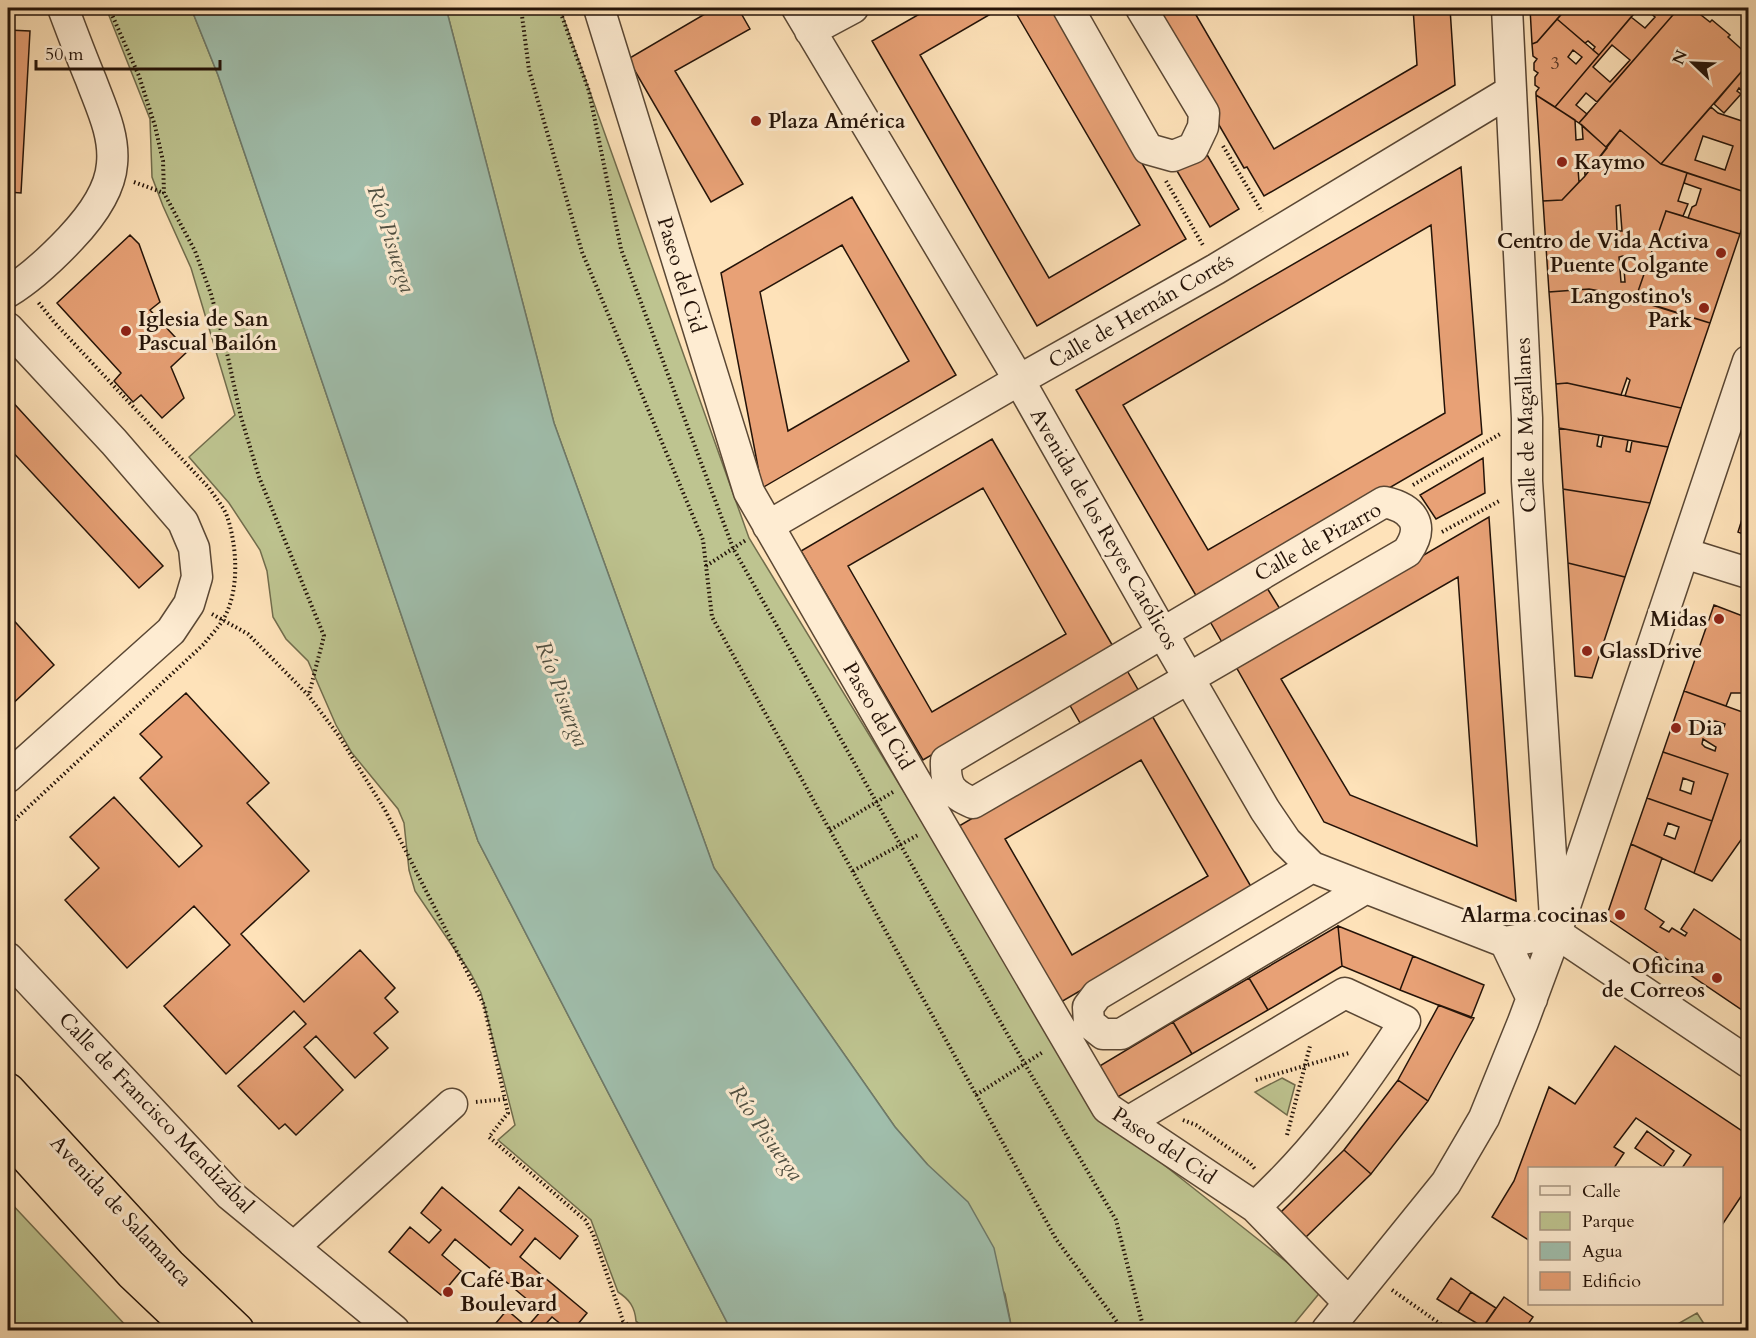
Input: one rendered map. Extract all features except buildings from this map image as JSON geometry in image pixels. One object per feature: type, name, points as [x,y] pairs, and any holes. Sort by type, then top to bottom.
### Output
[{"type":"highway","name":"Avenida de Salamanca","points":[[8,1090],[169,1265],[237,1330]]},
{"type":"highway","name":"Avenida de Salamanca","points":[[8,1136],[132,1273],[192,1330]]},
{"type":"street","points":[[15,287],[52,257],[83,225],[100,200],[113,162],[109,128],[63,8]]},
{"type":"street","name":"Paseo del Cid","points":[[599,8],[749,492],[915,780],[1107,1108],[1264,1199],[1349,1303]]},
{"type":"street","points":[[804,19],[853,8]]},
{"type":"street","points":[[1068,8],[1148,149],[1173,156],[1193,148],[1203,127],[1204,113],[1141,8]]},
{"type":"street","name":"Calle de Magallanes","points":[[1507,8],[1527,418],[1528,485],[1556,933]]},
{"type":"street","name":"Avenida de los Reyes Católicos","points":[[804,19],[1019,380],[1265,810],[1286,841],[1312,867],[1505,942]]},
{"type":"street","name":"Calle de Hernán Cortés","points":[[768,526],[1216,269],[1510,91]]},
{"type":"street","points":[[8,327],[114,442],[183,522],[194,548],[197,577],[189,604],[171,631],[8,777]]},
{"type":"street","points":[[1327,1330],[1446,1184],[1484,1118],[1556,933],[1749,361]]},
{"type":"street","name":"Calle de Pizarro","points":[[1384,502],[1408,510],[1416,524],[1414,542],[1407,552],[973,803],[952,792],[948,785],[946,762],[1384,502]]},
{"type":"street","points":[[1684,553],[1749,573]]},
{"type":"street","points":[[1551,841],[1568,849],[1587,842]]},
{"type":"street","points":[[1312,867],[1097,995],[1088,1007],[1089,1023],[1103,1034],[1121,1034],[1366,888]]},
{"type":"street","points":[[1532,999],[1505,942],[1556,933],[1749,1062]]},
{"type":"street","name":"Calle de Francisco Mendizábal","points":[[8,958],[230,1195],[394,1330]]},
{"type":"street","points":[[1128,1122],[1346,993],[1405,1021],[1326,1134],[1264,1199]]},
{"type":"street","points":[[294,1247],[452,1104]]},
{"type":"path","points":[[109,8],[140,76],[155,126],[163,161],[164,194],[195,252],[211,294],[241,417],[259,477],[324,636],[308,695]]},
{"type":"path","points":[[521,8],[528,70],[582,252],[703,540],[712,617],[1056,1239],[1123,1330]]},
{"type":"path","points":[[1204,113],[1275,233]]},
{"type":"path","points":[[1148,149],[1216,269]]},
{"type":"path","points":[[137,184],[164,194]]},
{"type":"path","points":[[8,826],[204,644],[224,619],[233,598],[234,571],[234,546],[226,514],[209,488],[54,322],[15,287]]},
{"type":"path","points":[[1384,502],[1527,418]]},
{"type":"path","points":[[1407,552],[1528,485]]},
{"type":"path","points":[[706,566],[768,526]]},
{"type":"path","points":[[189,604],[224,619],[248,634],[308,695],[339,736],[385,810],[484,1005],[508,1113],[489,1137],[585,1220],[593,1234],[623,1321],[634,1330]]},
{"type":"path","points":[[830,830],[915,780]]},
{"type":"path","points":[[853,872],[941,822]]},
{"type":"path","points":[[1284,1146],[1319,1009]]},
{"type":"path","points":[[976,1095],[1067,1037]]},
{"type":"path","points":[[1251,1081],[1392,1041]]},
{"type":"path","points":[[1153,1107],[1196,1125],[1250,1163],[1264,1199]]},
{"type":"path","points":[[1349,1303],[1386,1286],[1449,1330]]},
{"type":"green space","points":[[106,8],[191,8],[218,75],[478,841],[731,1330],[647,1330],[636,1321],[631,1304],[618,1292],[591,1220],[498,1140],[515,1125],[481,993],[470,972],[415,891],[409,870],[404,823],[398,809],[352,753],[336,725],[308,661],[286,639],[273,617],[267,571],[260,550],[229,503],[189,457],[235,415],[191,268],[152,177],[150,119]]},
{"type":"green space","points":[[446,8],[560,8],[749,538],[1101,1115],[1322,1290],[1289,1330],[1012,1330],[1005,1294],[927,1164],[895,1127],[714,868],[554,423]]},
{"type":"green space","points":[[1282,1078],[1295,1085],[1287,1115],[1255,1092]]},
{"type":"green space","points":[[8,1200],[130,1330],[8,1330]]},
{"type":"green space","points":[[1697,1313],[1708,1330],[1667,1330]]},
{"type":"water","name":"Río Pisuerga","points":[[191,8],[446,8],[554,423],[714,868],[895,1127],[927,1164],[968,1202],[994,1248],[1012,1330],[731,1330],[478,841],[218,75]]},
{"type":"place","name":"Plaza América","points":[[756,121]]},
{"type":"place","name":"Kaymo","points":[[1562,162]]},
{"type":"place","name":"Centro de Vida Activa Puente Colgante","points":[[1721,253]]},
{"type":"place","name":"Langostino's Park","points":[[1704,308]]},
{"type":"place","name":"Iglesia de San Pascual Bailón","points":[[126,331]]},
{"type":"place","name":"Midas","points":[[1719,619]]},
{"type":"place","name":"GlassDrive","points":[[1587,651]]},
{"type":"place","name":"Dia","points":[[1676,728]]},
{"type":"place","name":"Alarma cocinas","points":[[1620,915]]},
{"type":"place","name":"Oficina de Correos","points":[[1717,978]]},
{"type":"place","name":"Café Bar Boulevard","points":[[448,1292]]}]
